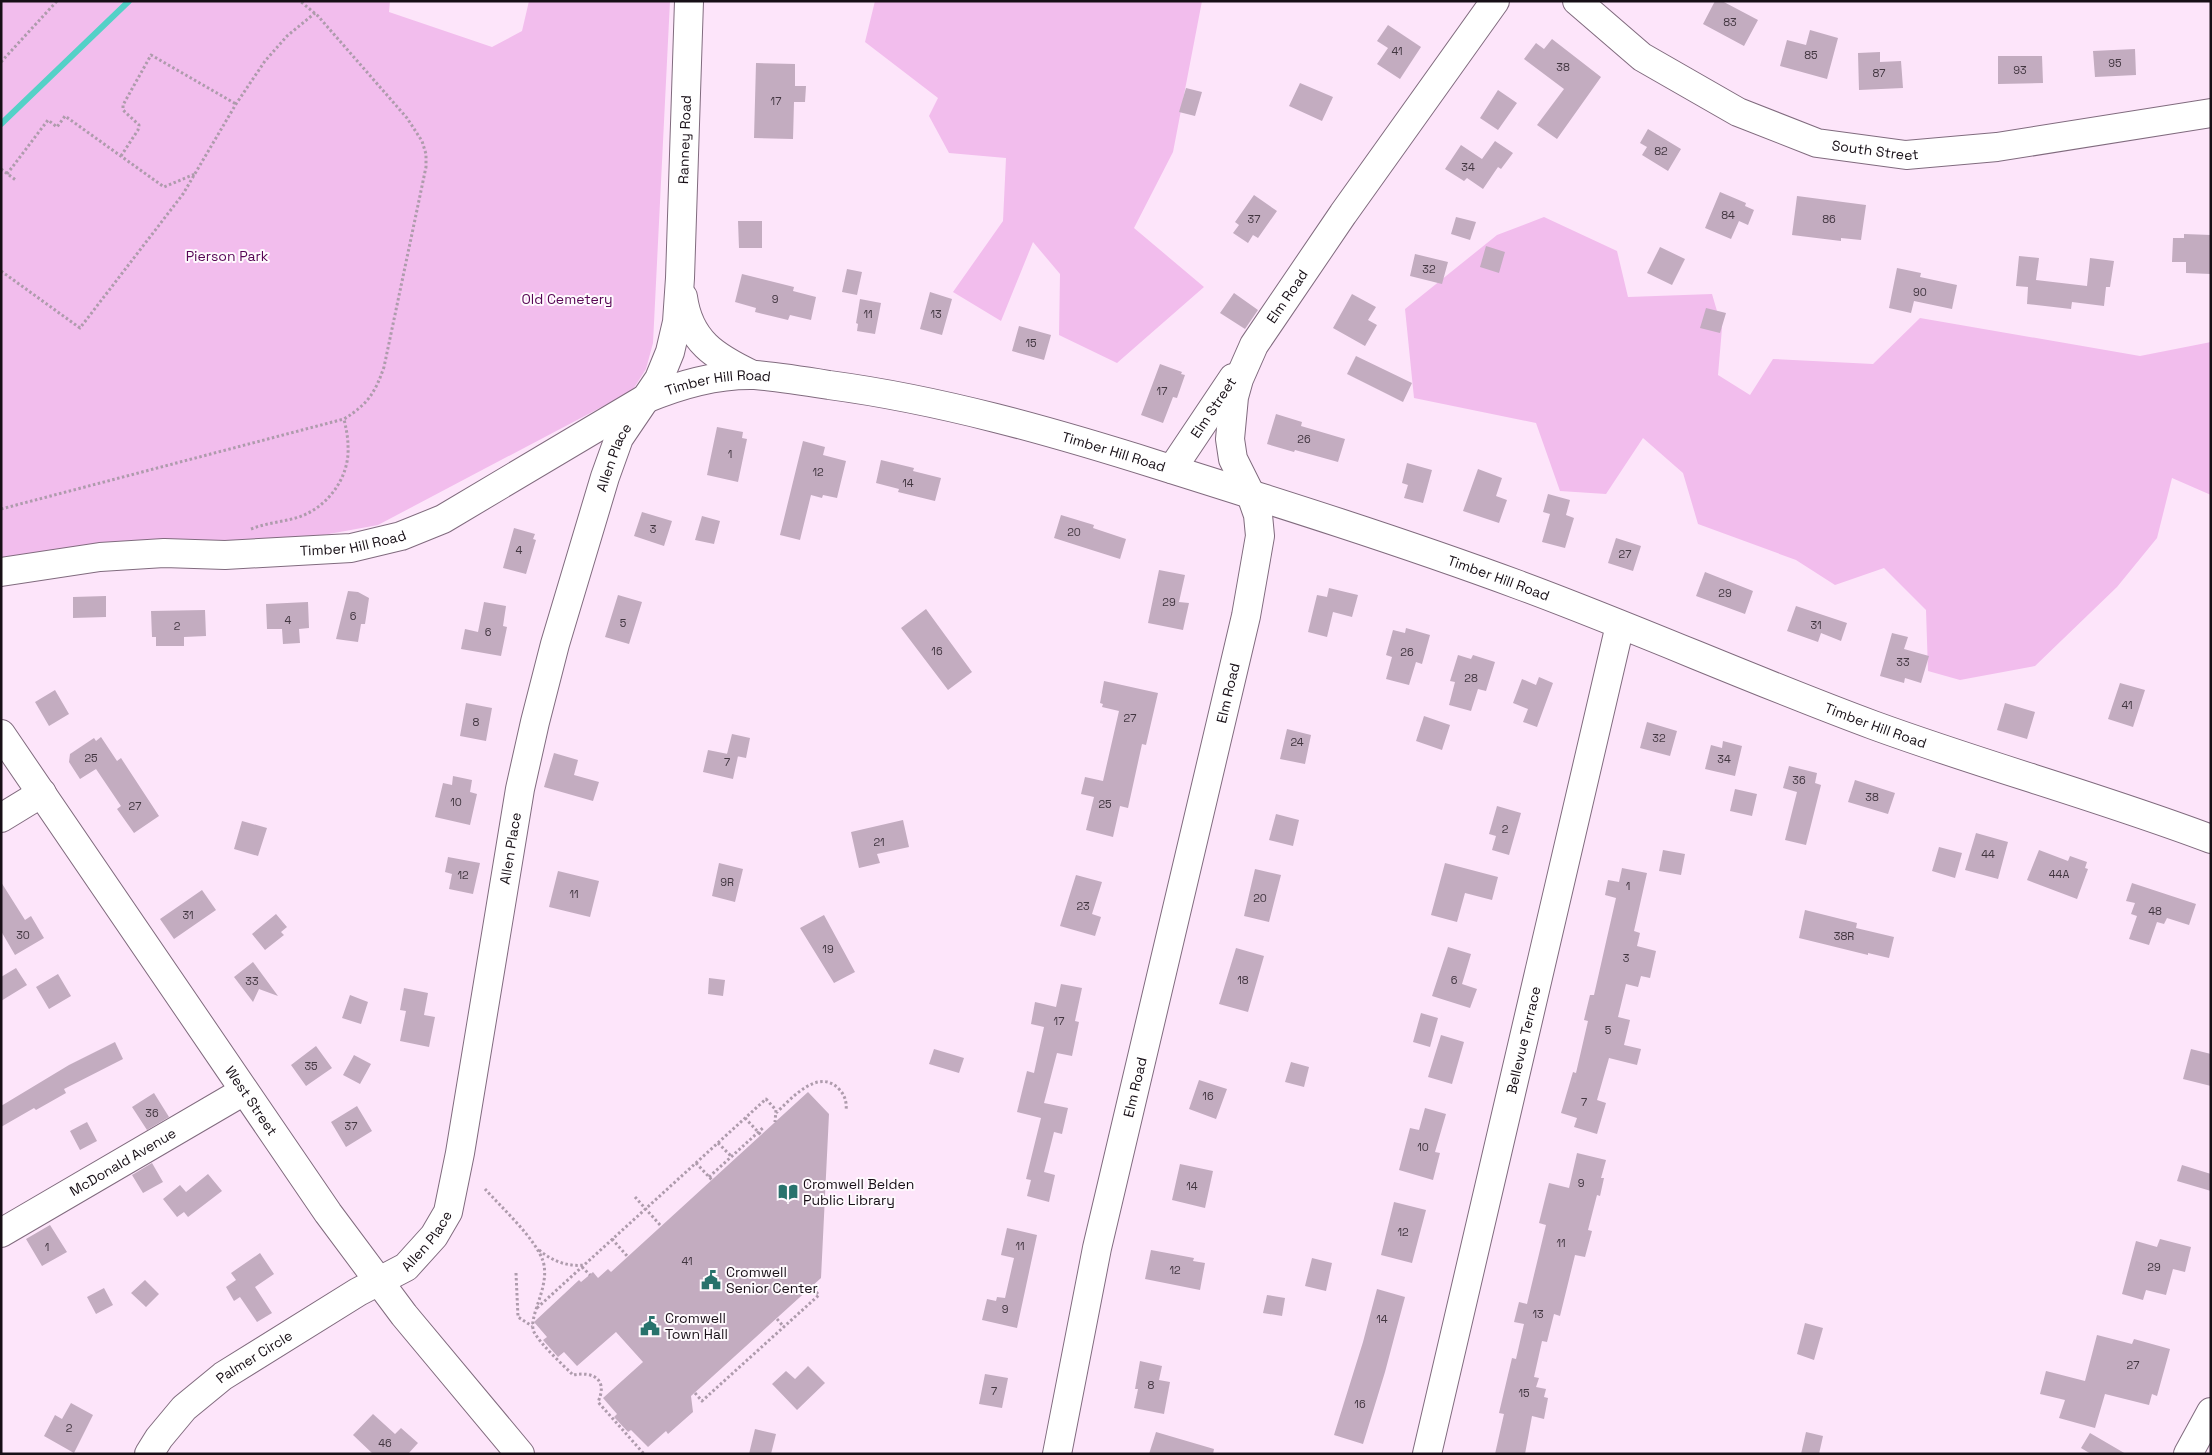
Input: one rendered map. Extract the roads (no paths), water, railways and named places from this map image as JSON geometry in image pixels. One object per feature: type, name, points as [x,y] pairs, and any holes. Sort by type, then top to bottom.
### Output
[{"type":"street","name":"Ranney Road","points":[[642,400],[658,379],[670,352],[677,322],[689,1]]},
{"type":"street","name":"Elm Road","points":[[1057,1454],[1097,1248],[1246,616],[1260,536],[1258,515],[1251,495],[1233,459],[1230,429],[1234,397],[1254,345],[1354,198],[1495,1]]},
{"type":"street","name":"South Street","points":[[1577,1],[1642,57],[1738,112],[1817,142],[1906,155],[1997,147],[2211,113]]},
{"type":"street","name":"Ranney Road","points":[[680,278],[686,314],[696,335],[710,350],[728,364],[752,375]]},
{"type":"street","name":"Elm Street","points":[[1172,469],[1254,345]]},
{"type":"street","name":"Timber Hill Road","points":[[1,572],[100,557],[164,553],[225,555],[350,548],[401,536],[442,519],[642,400],[676,385],[714,378],[752,375],[871,390],[962,409],[1073,438],[1172,469],[1423,551],[1522,586],[1877,727],[2159,819],[2211,839]]},
{"type":"street","name":"Allen Place","points":[[378,1282],[406,1267],[417,1256],[434,1236],[448,1212],[460,1153],[518,798],[535,722],[555,644],[605,477],[619,438],[642,400]]},
{"type":"street","name":"Bellevue Terrace","points":[[1427,1454],[1620,625]]},
{"type":"street","name":"West Street","points":[[1,734],[328,1214],[378,1282],[452,1375],[520,1454]]},
{"type":"street","points":[[1,818],[42,793]]},
{"type":"street","name":"McDonald Avenue","points":[[1,1233],[244,1091]]},
{"type":"street","name":"Palmer Circle","points":[[149,1454],[159,1438],[184,1408],[223,1376],[358,1292],[378,1282]]},
{"type":"street","points":[[2188,1454],[2211,1412]]},
{"type":"waterway","points":[[1,124],[129,1]]},
{"type":"place","name":"Cromwell Belden Public Library","points":[[788,1192]]},
{"type":"place","name":"Cromwell Senior Center","points":[[711,1280]]},
{"type":"place","name":"Cromwell Town Hall","points":[[650,1326]]},
{"type":"park label","name":"Pierson Park","points":[[227,256]]},
{"type":"park label","name":"Old Cemetery","points":[[567,299]]}]
